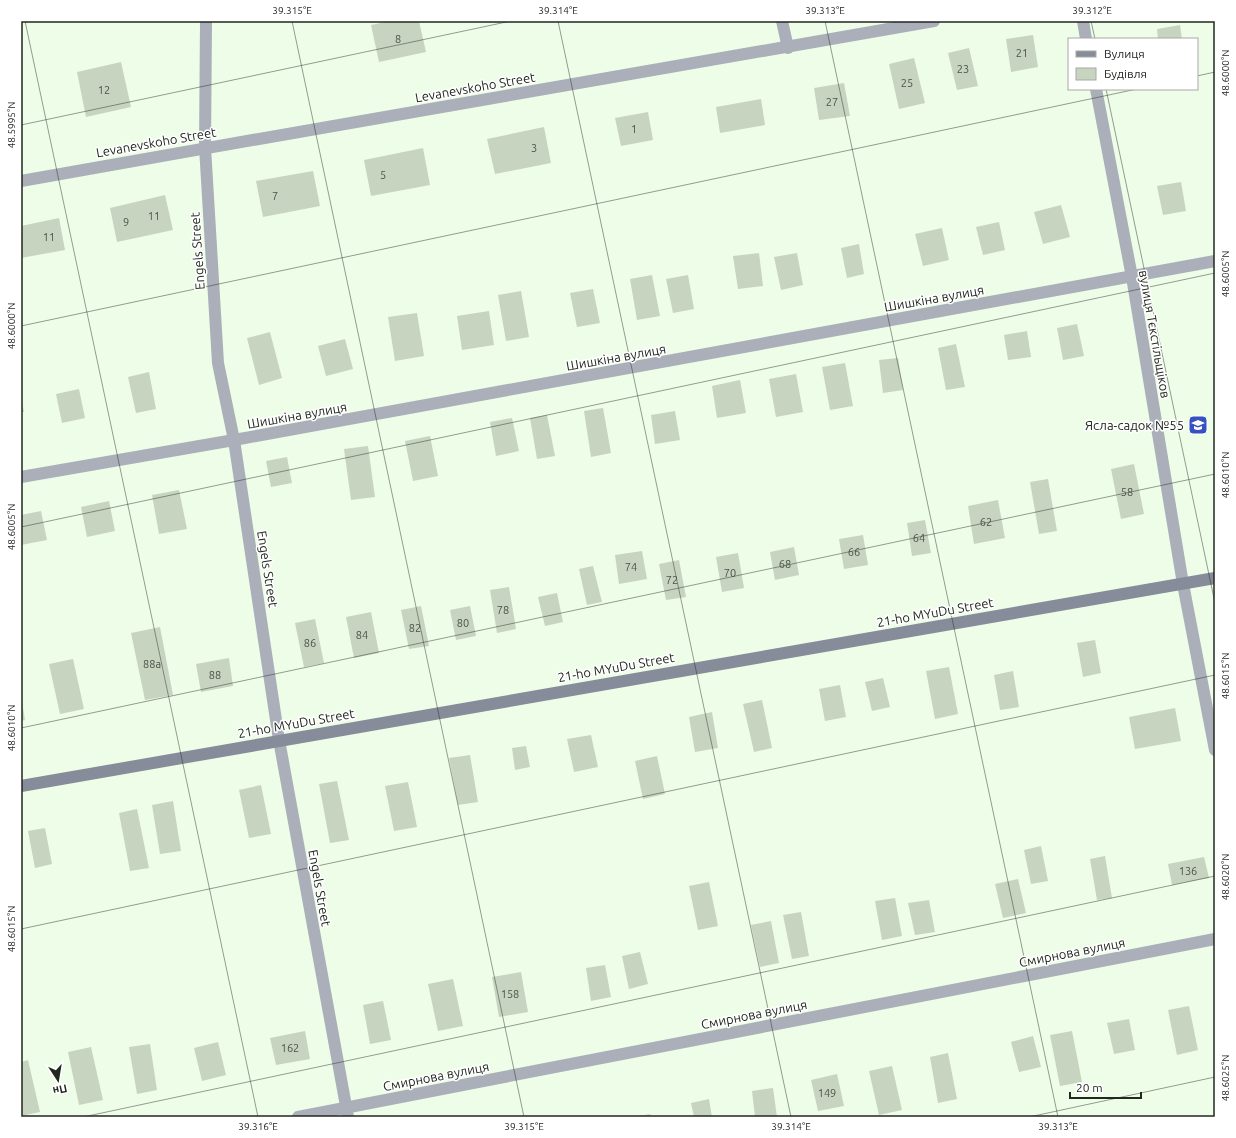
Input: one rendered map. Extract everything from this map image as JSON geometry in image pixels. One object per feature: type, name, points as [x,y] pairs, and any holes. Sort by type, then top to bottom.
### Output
[{"type":"street","name":"Engels Street","points":[[206,21],[205,147],[218,363],[234,440],[279,740],[347,1112]]},
{"type":"street","points":[[782,21],[788,48]]},
{"type":"street","name":"Levanevskoho Street","points":[[21,180],[205,147],[788,48],[934,21]]},
{"type":"street","points":[[1083,21],[1086,38]]},
{"type":"street","name":"вулиця Тєкстільщіков","points":[[1096,90],[1132,277],[1183,584],[1215,750]]},
{"type":"street","name":"Шишкіна вулиця","points":[[21,478],[1215,261]]},
{"type":"street","name":"21-ho MYuDu Street","points":[[21,786],[1215,578]]},
{"type":"street","name":"Смирнова вулиця","points":[[298,1117],[347,1112],[1215,939]]},
{"type":"building","points":[[391,21],[419,21],[426,52],[379,62],[371,25]]},
{"type":"building","points":[[1180,25],[1182,38],[1158,38],[1157,29]]},
{"type":"building","points":[[1033,35],[1038,67],[1011,72],[1006,39]]},
{"type":"building","points":[[969,48],[978,86],[957,90],[948,53]]},
{"type":"building","points":[[914,58],[925,103],[899,109],[889,64]]},
{"type":"building","points":[[121,62],[131,107],[86,117],[77,72]]},
{"type":"building","points":[[844,83],[850,116],[819,120],[814,88]]},
{"type":"building","points":[[761,99],[765,125],[720,133],[716,107]]},
{"type":"building","points":[[648,112],[653,140],[621,146],[615,118]]},
{"type":"building","points":[[544,127],[551,163],[495,174],[487,139]]},
{"type":"building","points":[[423,148],[430,185],[371,196],[364,160]]},
{"type":"building","points":[[313,171],[320,206],[263,217],[256,181]]},
{"type":"building","points":[[1181,182],[1186,211],[1163,215],[1157,186]]},
{"type":"building","points":[[165,195],[173,230],[117,242],[110,208]]},
{"type":"building","points":[[1061,205],[1070,237],[1043,244],[1034,212]]},
{"type":"building","points":[[59,218],[65,250],[21,258],[21,226]]},
{"type":"building","points":[[999,222],[1005,250],[983,255],[976,227]]},
{"type":"building","points":[[942,228],[949,260],[923,266],[915,234]]},
{"type":"building","points":[[859,244],[864,274],[847,278],[841,248]]},
{"type":"building","points":[[759,253],[763,286],[738,289],[733,256]]},
{"type":"building","points":[[797,253],[803,285],[781,290],[774,257]]},
{"type":"building","points":[[652,275],[660,316],[637,320],[630,279]]},
{"type":"building","points":[[688,275],[694,309],[673,313],[666,279]]},
{"type":"building","points":[[593,289],[600,323],[577,327],[570,293]]},
{"type":"building","points":[[521,291],[529,337],[506,341],[498,295]]},
{"type":"building","points":[[489,311],[494,345],[462,350],[457,316]]},
{"type":"building","points":[[417,313],[424,356],[395,361],[388,317]]},
{"type":"building","points":[[1077,324],[1084,356],[1063,360],[1057,328]]},
{"type":"building","points":[[1027,331],[1031,357],[1008,360],[1004,335]]},
{"type":"building","points":[[270,332],[282,378],[259,385],[247,338]]},
{"type":"building","points":[[345,339],[353,369],[326,376],[318,346]]},
{"type":"building","points":[[956,344],[965,387],[946,390],[938,348]]},
{"type":"building","points":[[898,358],[903,390],[883,393],[879,360]]},
{"type":"building","points":[[845,363],[853,406],[830,410],[822,367]]},
{"type":"building","points":[[149,372],[156,409],[136,413],[128,377]]},
{"type":"building","points":[[796,374],[803,412],[776,417],[769,379]]},
{"type":"building","points":[[740,380],[746,413],[717,418],[712,386]]},
{"type":"building","points":[[79,389],[85,418],[62,423],[56,394]]},
{"type":"building","points":[[21,398],[24,412],[21,412]]},
{"type":"building","points":[[603,408],[611,453],[591,457],[584,411]]},
{"type":"building","points":[[675,411],[680,440],[655,444],[651,415]]},
{"type":"building","points":[[547,415],[555,456],[537,459],[530,418]]},
{"type":"building","points":[[512,418],[519,451],[496,456],[490,422]]},
{"type":"building","points":[[430,436],[438,476],[413,481],[405,441]]},
{"type":"building","points":[[368,446],[375,497],[351,500],[344,449]]},
{"type":"building","points":[[287,457],[292,483],[271,487],[266,461]]},
{"type":"building","points":[[1134,464],[1144,514],[1121,519],[1111,469]]},
{"type":"building","points":[[1048,479],[1057,531],[1039,534],[1030,482]]},
{"type":"building","points":[[179,490],[187,529],[159,534],[152,495]]},
{"type":"building","points":[[998,500],[1005,538],[974,544],[968,506]]},
{"type":"building","points":[[109,501],[115,531],[87,537],[81,507]]},
{"type":"building","points":[[41,511],[47,540],[21,545],[21,515]]},
{"type":"building","points":[[925,520],[931,553],[912,556],[907,523]]},
{"type":"building","points":[[863,535],[868,565],[844,569],[839,539]]},
{"type":"building","points":[[794,547],[799,575],[775,580],[770,552]]},
{"type":"building","points":[[642,551],[647,579],[619,584],[615,555]]},
{"type":"building","points":[[738,553],[744,588],[722,592],[716,557]]},
{"type":"building","points":[[679,560],[686,597],[666,600],[659,564]]},
{"type":"building","points":[[593,566],[602,602],[587,605],[579,569]]},
{"type":"building","points":[[509,587],[516,629],[497,633],[490,590]]},
{"type":"building","points":[[557,593],[563,622],[545,626],[538,597]]},
{"type":"building","points":[[421,606],[429,646],[409,649],[401,610]]},
{"type":"building","points":[[470,606],[476,636],[456,640],[450,610]]},
{"type":"building","points":[[371,612],[379,653],[354,658],[346,617]]},
{"type":"building","points":[[315,619],[324,663],[304,667],[295,623]]},
{"type":"building","points":[[160,627],[173,695],[145,700],[131,633]]},
{"type":"building","points":[[1095,640],[1101,673],[1083,677],[1077,643]]},
{"type":"building","points":[[229,658],[233,686],[201,692],[196,664]]},
{"type":"building","points":[[73,659],[84,709],[60,714],[49,664]]},
{"type":"building","points":[[949,667],[958,714],[935,719],[926,671]]},
{"type":"building","points":[[1013,671],[1019,707],[1000,710],[994,675]]},
{"type":"building","points":[[883,678],[890,707],[872,711],[865,682]]},
{"type":"building","points":[[840,685],[846,717],[825,721],[819,689]]},
{"type":"building","points":[[762,700],[772,748],[754,752],[743,704]]},
{"type":"building","points":[[22,702],[25,720],[21,721],[21,703]]},
{"type":"building","points":[[1175,708],[1181,741],[1135,749],[1129,717]]},
{"type":"building","points":[[712,712],[718,748],[695,752],[689,717]]},
{"type":"building","points":[[591,735],[598,767],[574,772],[567,739]]},
{"type":"building","points":[[526,746],[530,767],[515,770],[512,748]]},
{"type":"building","points":[[470,755],[478,802],[458,805],[449,758]]},
{"type":"building","points":[[657,756],[665,794],[643,799],[635,761]]},
{"type":"building","points":[[337,781],[349,840],[330,843],[319,784]]},
{"type":"building","points":[[408,782],[417,827],[394,831],[385,786]]},
{"type":"building","points":[[261,785],[271,834],[249,838],[239,790]]},
{"type":"building","points":[[173,801],[181,851],[160,854],[152,805]]},
{"type":"building","points":[[137,809],[149,868],[130,871],[119,813]]},
{"type":"building","points":[[45,828],[52,864],[35,868],[28,831]]},
{"type":"building","points":[[1041,846],[1048,881],[1031,884],[1024,850]]},
{"type":"building","points":[[1105,856],[1112,898],[1097,900],[1090,859]]},
{"type":"building","points":[[1204,857],[1209,878],[1172,885],[1168,864]]},
{"type":"building","points":[[1018,879],[1026,913],[1003,918],[995,884]]},
{"type":"building","points":[[709,882],[718,926],[698,930],[689,886]]},
{"type":"building","points":[[895,898],[902,936],[882,940],[875,901]]},
{"type":"building","points":[[929,900],[935,932],[915,935],[908,903]]},
{"type":"building","points":[[801,912],[809,956],[792,959],[783,915]]},
{"type":"building","points":[[771,921],[779,963],[760,967],[751,925]]},
{"type":"building","points":[[640,952],[648,984],[629,989],[622,956]]},
{"type":"building","points":[[605,965],[611,997],[591,1001],[586,968]]},
{"type":"building","points":[[521,972],[528,1012],[499,1017],[492,977]]},
{"type":"building","points":[[453,979],[463,1026],[438,1031],[428,984]]},
{"type":"building","points":[[383,1001],[391,1040],[370,1044],[363,1005]]},
{"type":"building","points":[[1189,1006],[1198,1050],[1177,1055],[1168,1010]]},
{"type":"building","points":[[1129,1019],[1135,1050],[1114,1054],[1107,1023]]},
{"type":"building","points":[[305,1031],[310,1059],[276,1065],[270,1038]]},
{"type":"building","points":[[1072,1031],[1082,1082],[1060,1086],[1050,1035]]},
{"type":"building","points":[[1033,1036],[1041,1067],[1019,1072],[1011,1042]]},
{"type":"building","points":[[218,1042],[226,1075],[202,1081],[194,1048]]},
{"type":"building","points":[[150,1044],[157,1090],[137,1094],[129,1047]]},
{"type":"building","points":[[91,1047],[103,1100],[79,1105],[68,1052]]},
{"type":"building","points":[[948,1053],[957,1099],[938,1103],[930,1057]]},
{"type":"building","points":[[28,1060],[40,1112],[21,1116],[21,1062]]},
{"type":"building","points":[[892,1066],[902,1110],[879,1115],[869,1071]]},
{"type":"building","points":[[837,1074],[844,1106],[818,1111],[811,1080]]},
{"type":"building","points":[[773,1088],[777,1117],[755,1117],[752,1091]]},
{"type":"building","points":[[709,1099],[712,1117],[694,1117],[691,1103]]},
{"type":"building","points":[[650,1114],[651,1117],[639,1117],[639,1116]]},
{"type":"place","name":"Ясла-садок №55","points":[[1198,425]]}]
